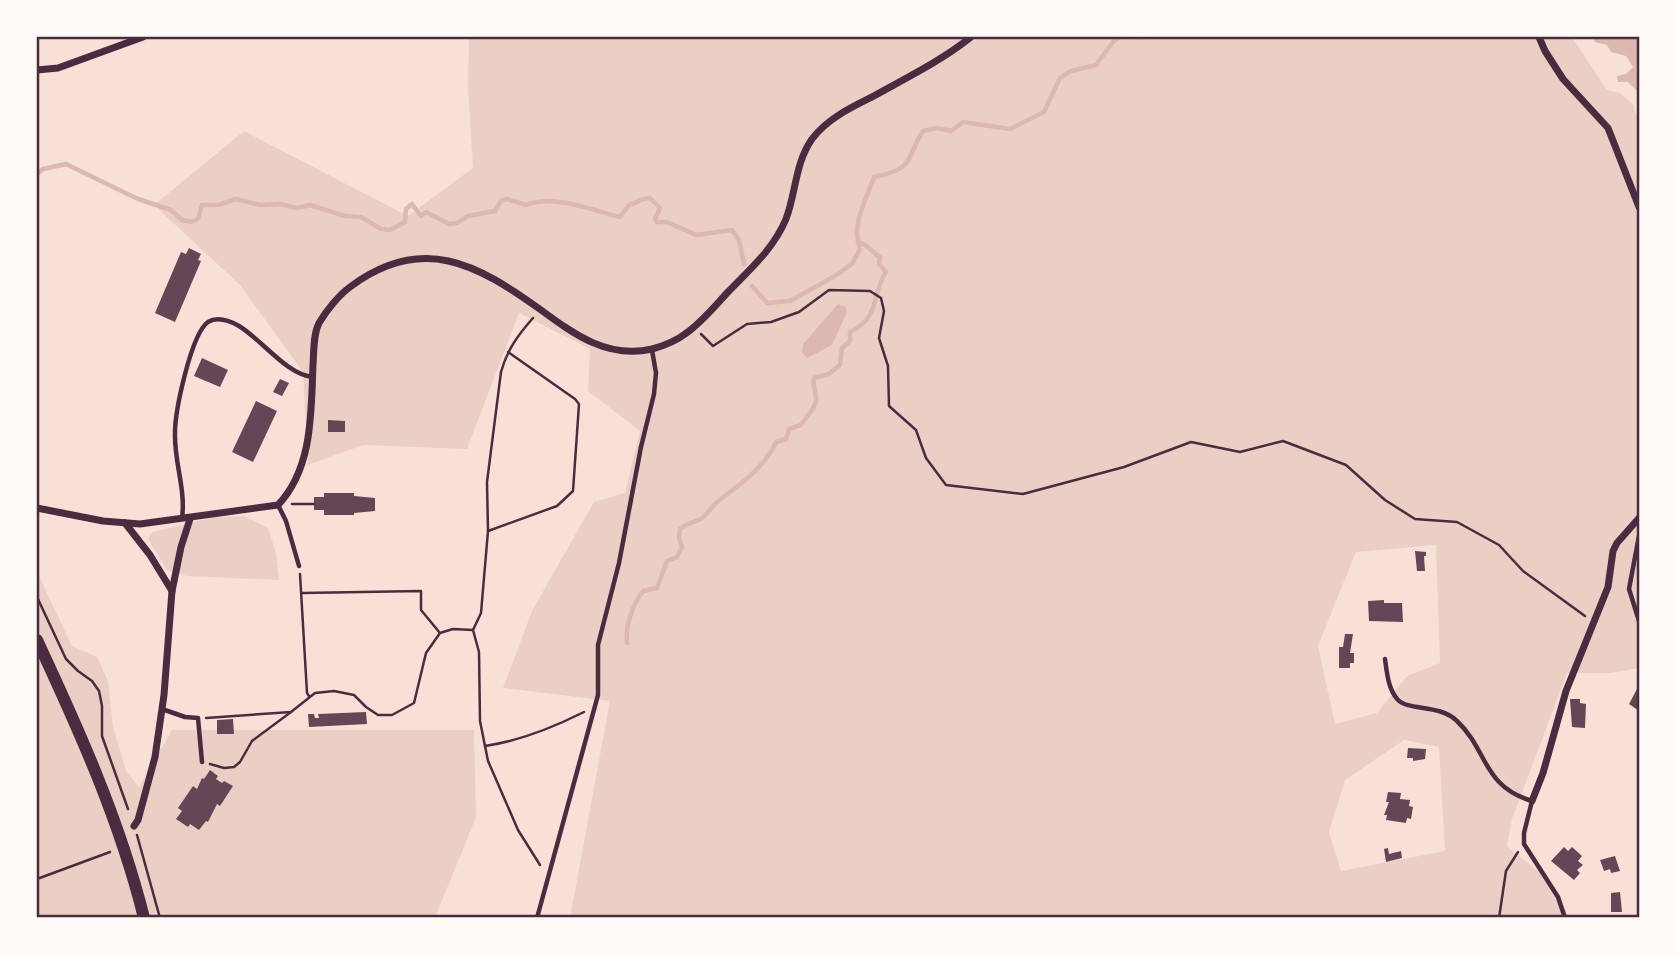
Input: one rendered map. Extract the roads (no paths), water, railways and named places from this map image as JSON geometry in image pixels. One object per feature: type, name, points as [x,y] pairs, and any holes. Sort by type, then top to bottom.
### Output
[{"type":"main road","points":[[37,640],[84,741],[144,918]]},
{"type":"street","points":[[37,70],[76,63],[143,37]]},
{"type":"street","points":[[37,508],[140,524],[278,505],[289,493],[302,462],[312,414],[314,341],[319,324],[348,288],[377,269],[397,262],[419,258],[450,260],[504,285],[583,338],[601,347],[616,351],[652,349],[675,341],[694,327],[763,257],[776,239],[788,213],[805,150],[821,130],[848,109],[939,60],[971,37]]},
{"type":"street","points":[[1539,37],[1563,79],[1608,128],[1639,207]]},
{"type":"street","points":[[1532,801],[1543,773],[1566,691],[1608,587],[1613,551],[1639,518]]},
{"type":"street","points":[[134,826],[155,757],[172,591],[186,519]]},
{"type":"street","points":[[125,523],[150,555],[172,591]]},
{"type":"lane","points":[[186,519],[183,487],[175,452],[177,414],[191,356],[198,336],[207,323],[216,320],[230,322],[247,332],[292,369],[306,377],[313,377]]},
{"type":"lane","points":[[537,918],[598,695],[598,645],[619,563],[654,394],[656,373],[652,349]]},
{"type":"lane","points":[[278,505],[286,521],[299,566]]},
{"type":"lane","points":[[1639,536],[1629,589],[1639,621]]},
{"type":"lane","points":[[1385,659],[1389,684],[1398,701],[1405,705],[1450,714],[1467,733],[1493,777],[1510,791],[1532,801],[1524,844],[1558,897],[1565,918]]},
{"type":"lane","points":[[162,709],[185,717],[198,718],[202,762]]},
{"type":"waterway","points":[[752,286],[767,303],[790,301],[835,276],[852,264],[860,249],[858,221],[874,177],[903,166],[923,131],[937,128],[951,131],[963,122],[1010,129],[1044,112],[1060,78],[1071,71],[1096,65],[1120,37]]},
{"type":"waterway","points":[[1134,37],[1146,37]]},
{"type":"waterway","points":[[37,174],[43,169],[66,164],[138,199],[171,210],[182,220],[191,222],[198,219],[202,205],[218,205],[236,199],[260,205],[280,204],[297,208],[310,205],[345,216],[361,217],[381,229],[390,230],[405,222],[406,209],[412,204],[421,216],[426,212],[449,224],[457,223],[468,216],[495,211],[501,201],[507,199],[526,205],[561,202],[620,217],[629,205],[650,198],[660,208],[655,219],[657,222],[667,222],[696,235],[732,230],[739,240],[744,264]]},
{"type":"waterway","points":[[627,643],[629,623],[639,596],[643,591],[657,588],[667,561],[677,557],[682,547],[680,529],[703,517],[757,469],[776,442],[786,439],[789,429],[801,425],[816,401],[814,378],[829,374],[840,365],[842,348],[850,341],[850,332],[867,319],[886,272],[879,264],[880,257],[858,242]]}]
